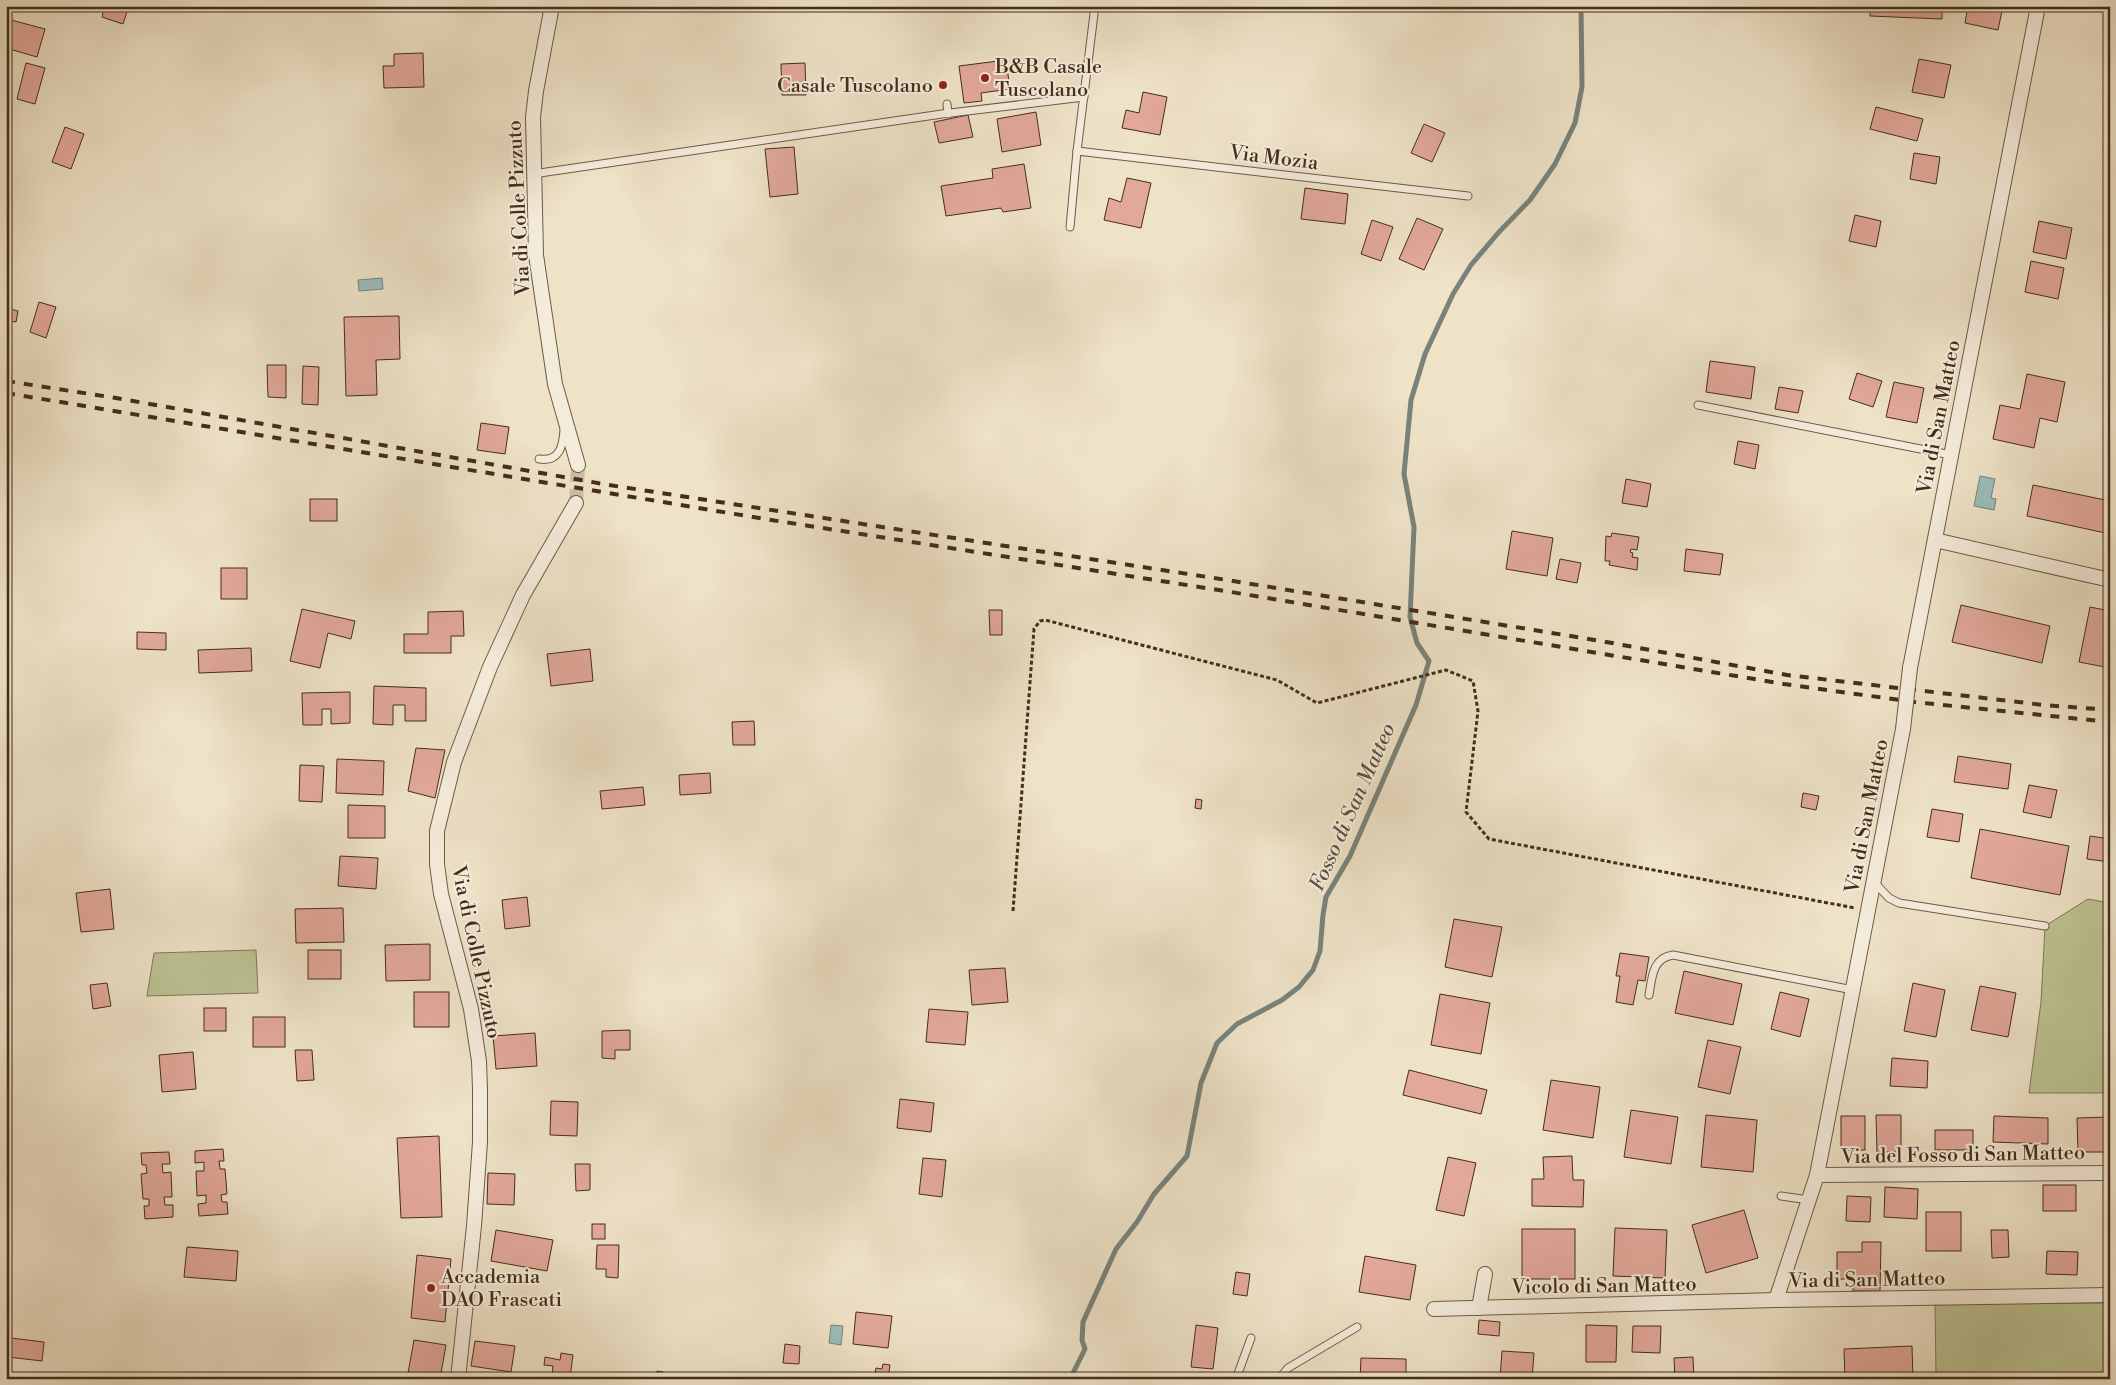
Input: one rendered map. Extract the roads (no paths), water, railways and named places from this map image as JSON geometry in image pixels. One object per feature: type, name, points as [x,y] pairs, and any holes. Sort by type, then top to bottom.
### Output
[{"type":"street","name":"Via di Colle Pizzuto","points":[[552,6],[534,105],[533,174],[538,270],[556,384],[578,465]]},
{"type":"street","name":"Via di San Matteo","points":[[2038,6],[1910,668],[1903,729],[1817,1175],[1776,1300],[2110,1295]]},
{"type":"street","name":"Via di Colle Pizzuto","points":[[458,1379],[480,1136],[479,1061],[471,1009],[441,894],[436,831],[454,762],[490,667],[523,595],[576,503]]},
{"type":"street","points":[[1935,540],[2110,580]]},
{"type":"street","name":"Via del Fosso di San Matteo","points":[[1817,1175],[2110,1173]]},
{"type":"street","points":[[1479,1308],[1485,1274]]},
{"type":"street","name":"Vicolo di San Matteo","points":[[1434,1309],[1776,1300]]},
{"type":"lane","points":[[1070,227],[1077,151],[1095,6]]},
{"type":"lane","points":[[533,174],[948,114],[1084,97]]},
{"type":"lane","points":[[947,104],[948,114]]},
{"type":"lane","name":"Via Mozia","points":[[1077,151],[1468,196]]},
{"type":"lane","points":[[1698,405],[1951,455]]},
{"type":"lane","points":[[539,459],[550,460],[558,454],[563,440],[564,417]]},
{"type":"lane","points":[[1874,882],[1889,898],[1899,904],[2045,926]]},
{"type":"lane","points":[[1649,996],[1653,970],[1658,961],[1664,956],[1673,955],[1853,990]]},
{"type":"lane","points":[[1781,1196],[1809,1200]]},
{"type":"lane","points":[[1279,1379],[1288,1368],[1357,1327]]},
{"type":"lane","points":[[1236,1379],[1251,1338]]},
{"type":"water","points":[[382,278],[383,289],[359,291],[358,280]]},
{"type":"water","points":[[1980,476],[1995,479],[1991,498],[1996,499],[1994,510],[1974,506]]},
{"type":"water","points":[[831,1325],[843,1326],[841,1345],[829,1343]]},
{"type":"waterway","name":"Fosso di San Matteo","points":[[1070,1379],[1085,1349],[1082,1340],[1083,1322],[1116,1249],[1137,1222],[1154,1194],[1187,1156],[1201,1083],[1217,1043],[1237,1024],[1282,1000],[1299,987],[1313,970],[1320,951],[1326,897],[1350,856],[1416,705],[1429,661],[1417,643],[1410,617],[1414,527],[1404,474],[1411,400],[1425,354],[1453,294],[1471,265],[1530,200],[1555,164],[1575,123],[1582,87],[1581,6]]},
{"type":"tunnel","points":[[576,503],[578,465]]},
{"type":"railway","points":[[6,381],[116,398],[609,485],[1227,580],[1601,641],[1787,675],[2044,705],[2110,710]]},
{"type":"railway","points":[[6,393],[765,519],[1225,591],[1784,684],[1914,702],[2110,722]]},
{"type":"place","name":"B&B Casale Tuscolano","points":[[985,78]]},
{"type":"place","name":"Casale Tuscolano","points":[[943,85]]},
{"type":"place","name":"Accademia DAO Frascati","points":[[431,1288]]}]
